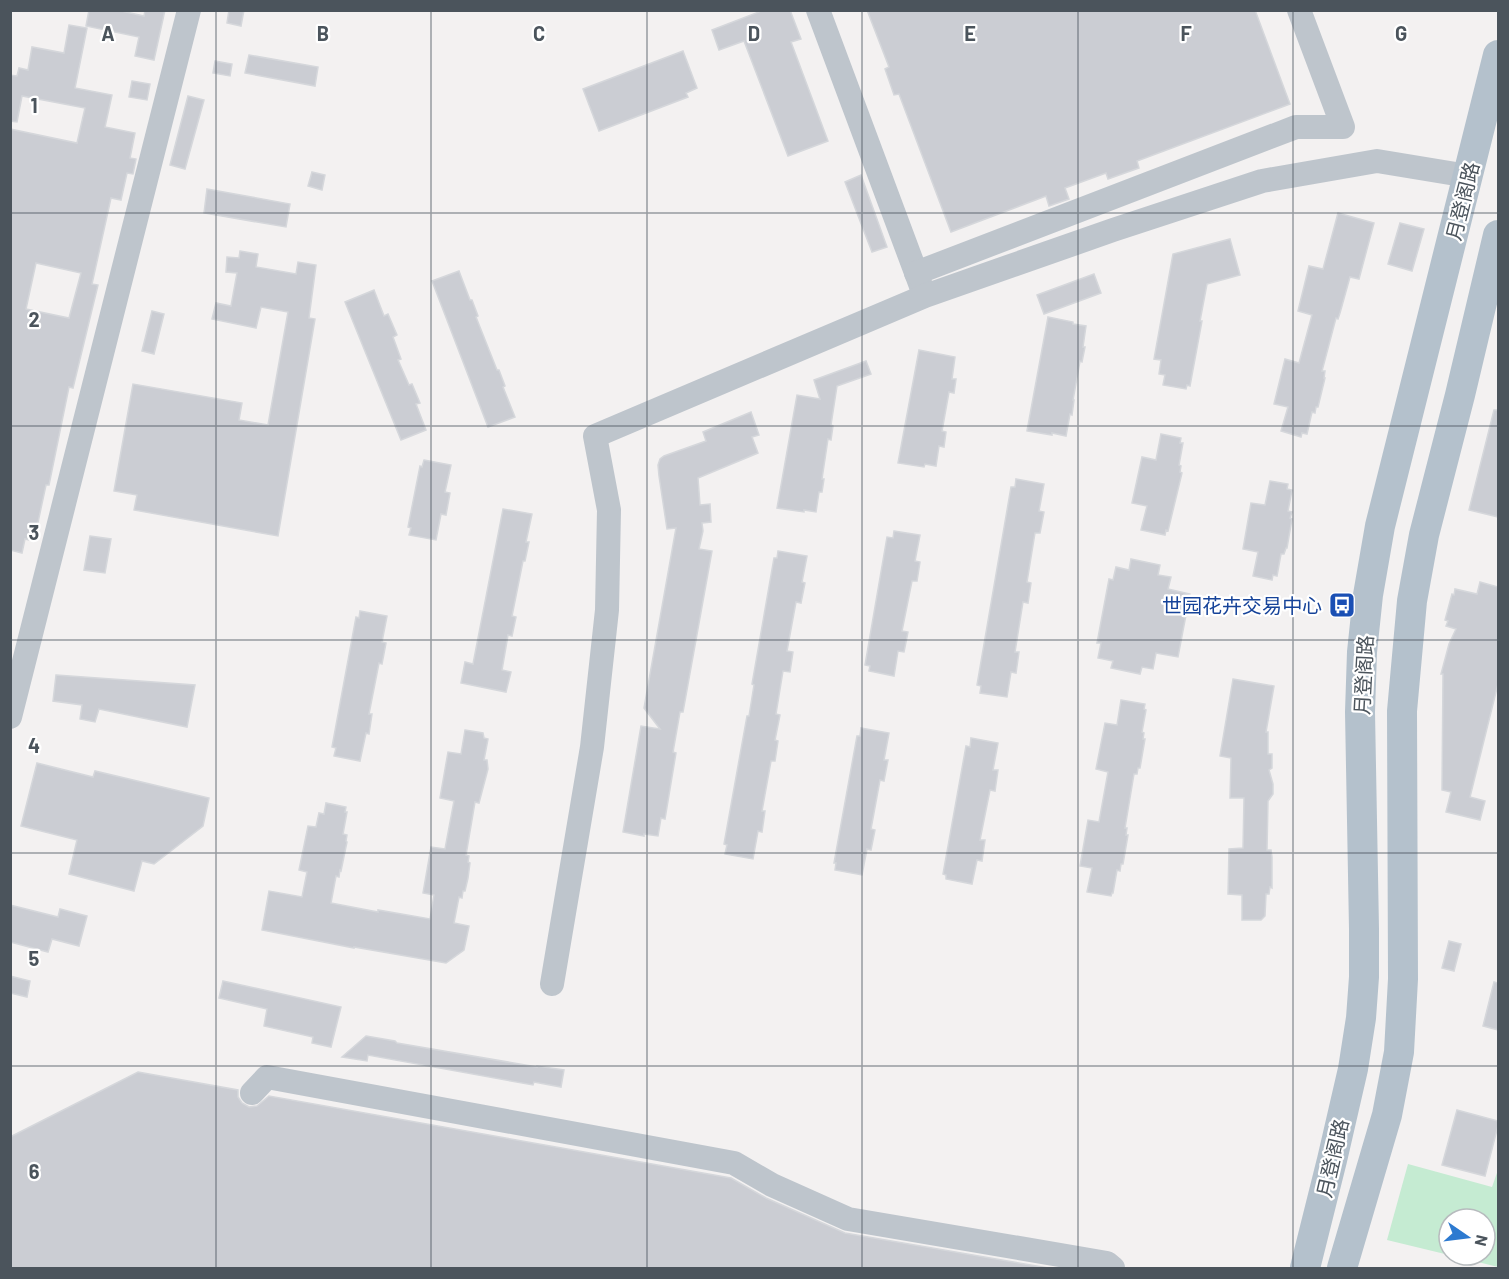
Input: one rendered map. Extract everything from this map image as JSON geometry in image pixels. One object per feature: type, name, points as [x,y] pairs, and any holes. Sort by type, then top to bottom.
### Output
[{"type":"main road","name":"月登阁路","points":[[1305,1269],[1353,1069],[1364,977],[1360,712],[1362,652],[1368,595],[1380,526],[1498,55]]},
{"type":"main road","name":"月登阁路","points":[[1342,1269],[1387,1115],[1399,1052],[1403,979],[1402,711],[1412,601],[1424,535],[1498,235]]},
{"type":"street","points":[[10,717],[189,10]]},
{"type":"street","points":[[818,10],[925,296]]},
{"type":"street","points":[[916,273],[1296,128],[1343,127],[1299,10]]},
{"type":"street","points":[[552,984],[592,747],[607,610],[609,510],[595,436],[925,296],[1262,181],[1377,161],[1468,176]]},
{"type":"street","points":[[252,1093],[267,1077],[734,1163],[772,1185],[848,1219],[1107,1263],[1113,1269]]},
{"type":"green space","points":[[1408,1164],[1492,1187],[1498,1170],[1498,1267],[1497,1207],[1437,1207],[1437,1252],[1387,1240]]},
{"type":"building","points":[[89,10],[117,10],[144,16],[145,10],[165,10],[154,60],[135,56],[139,37],[86,26]]},
{"type":"building","points":[[229,10],[244,10],[241,26],[227,23]]},
{"type":"building","points":[[764,10],[790,10],[801,39],[791,42],[828,141],[788,156],[744,41],[719,50],[712,30]]},
{"type":"building","points":[[867,10],[1255,10],[1290,104],[1137,161],[1139,168],[1108,179],[1106,173],[1065,188],[1069,199],[1049,206],[1046,196],[951,232],[899,94],[894,95],[885,69],[889,67]]},
{"type":"building","points":[[69,25],[87,28],[75,88],[112,95],[105,127],[135,133],[130,158],[136,159],[133,174],[127,173],[121,200],[111,198],[92,284],[98,285],[73,388],[69,387],[49,485],[46,485],[34,541],[25,539],[22,553],[10,550],[10,129],[77,143],[85,108],[22,96],[17,122],[10,121],[10,75],[17,76],[19,68],[28,70],[32,47],[64,53]],"holes":[[[36,263],[81,273],[69,318],[26,309]]]},
{"type":"building","points":[[683,51],[697,88],[686,93],[688,97],[599,131],[583,89]]},
{"type":"building","points":[[249,55],[318,67],[315,86],[245,73]]},
{"type":"building","points":[[215,61],[232,64],[230,76],[213,73]]},
{"type":"building","points":[[132,81],[150,84],[147,100],[129,97]]},
{"type":"building","points":[[188,96],[204,100],[185,169],[170,165]]},
{"type":"building","points":[[312,172],[325,175],[322,190],[308,186]]},
{"type":"building","points":[[861,175],[887,247],[872,252],[845,182]]},
{"type":"building","points":[[207,189],[290,204],[286,227],[204,213]]},
{"type":"building","points":[[1338,213],[1374,223],[1359,279],[1350,277],[1338,319],[1336,318],[1322,371],[1325,371],[1325,378],[1318,407],[1315,413],[1312,412],[1307,434],[1302,433],[1301,437],[1281,431],[1288,407],[1274,404],[1285,359],[1299,363],[1312,315],[1298,311],[1309,266],[1323,269]]},
{"type":"building","points":[[1400,223],[1424,229],[1412,271],[1388,264]]},
{"type":"building","points":[[1230,239],[1240,275],[1207,284],[1190,386],[1187,385],[1186,389],[1163,385],[1165,375],[1159,374],[1161,360],[1154,359],[1173,254]]},
{"type":"building","points":[[240,251],[258,254],[256,267],[296,274],[298,262],[316,265],[309,318],[315,319],[278,536],[134,510],[137,495],[114,491],[133,384],[242,403],[239,420],[268,425],[288,312],[261,307],[256,328],[212,319],[216,303],[231,306],[237,273],[226,272],[227,257],[239,258]]},
{"type":"building","points":[[459,271],[497,370],[499,370],[515,417],[488,427],[432,281]]},
{"type":"building","points":[[1094,274],[1101,293],[1044,314],[1037,295]]},
{"type":"building","points":[[374,290],[384,316],[388,314],[397,335],[393,337],[401,359],[398,360],[420,403],[416,404],[426,430],[401,440],[345,302]]},
{"type":"building","points":[[152,311],[164,314],[154,354],[142,351]]},
{"type":"building","points":[[1048,317],[1086,326],[1083,347],[1085,347],[1082,362],[1080,361],[1072,415],[1070,414],[1066,436],[1027,431]]},
{"type":"building","points":[[919,350],[955,357],[952,379],[956,379],[954,393],[949,392],[942,431],[946,432],[944,447],[939,446],[936,466],[925,464],[924,467],[898,463]]},
{"type":"building","points":[[866,361],[871,374],[837,386],[831,440],[828,439],[822,492],[819,492],[816,512],[777,508],[797,395],[820,399],[814,380]]},
{"type":"building","points":[[1494,410],[1498,410],[1498,517],[1469,510]]},
{"type":"building","points":[[751,412],[759,435],[752,437],[758,453],[698,478],[700,505],[710,504],[711,522],[702,523],[703,531],[699,549],[712,551],[683,712],[680,712],[665,819],[661,818],[658,836],[623,832],[641,726],[660,729],[644,708],[676,528],[667,529],[658,465],[664,456],[706,441],[703,432]]},
{"type":"building","points":[[1161,434],[1181,438],[1180,443],[1183,443],[1179,465],[1182,473],[1168,531],[1166,530],[1165,535],[1141,530],[1147,506],[1132,503],[1142,457],[1156,460]]},
{"type":"building","points":[[424,460],[451,465],[445,492],[450,493],[446,515],[441,514],[436,540],[409,535],[411,528],[408,527],[420,466],[422,467]]},
{"type":"building","points":[[1016,479],[1044,484],[1039,511],[1044,512],[1040,533],[1035,533],[1027,582],[1031,583],[1028,603],[1023,602],[1015,652],[1019,652],[1016,673],[1011,672],[1007,697],[980,693],[981,686],[977,685],[1011,487],[1015,487]]},
{"type":"building","points":[[1270,481],[1288,484],[1287,489],[1292,490],[1288,511],[1292,512],[1290,518],[1292,519],[1287,548],[1284,554],[1281,554],[1277,576],[1273,575],[1272,580],[1253,576],[1258,552],[1243,549],[1251,503],[1265,505]]},
{"type":"building","points":[[503,509],[532,514],[526,542],[529,542],[512,616],[516,617],[512,636],[508,635],[502,670],[511,672],[506,692],[461,683],[465,662],[473,664]]},
{"type":"building","points":[[894,531],[920,535],[915,561],[920,562],[917,581],[912,581],[902,631],[908,632],[904,652],[898,651],[894,676],[869,671],[870,666],[865,665],[887,537],[893,538]]},
{"type":"building","points":[[90,536],[111,539],[105,573],[84,570]]},
{"type":"building","points":[[778,551],[807,556],[802,582],[805,583],[801,603],[796,602],[787,651],[793,652],[790,672],[783,671],[776,714],[780,715],[775,740],[778,741],[775,761],[771,761],[762,811],[765,811],[762,832],[758,831],[753,859],[725,854],[727,845],[724,844],[747,716],[749,716],[754,685],[752,684],[774,558],[777,558]]},
{"type":"building","points":[[1131,559],[1160,565],[1158,575],[1171,577],[1168,589],[1190,594],[1178,657],[1156,653],[1153,669],[1142,667],[1140,674],[1111,668],[1113,661],[1098,658],[1101,643],[1097,643],[1109,579],[1113,580],[1116,567],[1129,570]]},
{"type":"building","points":[[1480,582],[1498,587],[1498,684],[1470,797],[1485,801],[1480,820],[1446,812],[1451,792],[1442,790],[1443,674],[1441,674],[1449,644],[1456,629],[1446,626],[1448,621],[1445,620],[1452,594],[1454,595],[1455,589],[1477,594]]},
{"type":"building","points":[[360,611],[387,616],[382,642],[386,643],[382,664],[379,663],[369,714],[372,714],[369,734],[366,733],[360,761],[334,756],[336,748],[332,747],[356,617],[359,618]]},
{"type":"building","points":[[56,675],[195,685],[187,727],[99,709],[95,722],[80,719],[82,705],[53,701]]},
{"type":"building","points":[[1233,679],[1274,686],[1266,732],[1268,732],[1268,754],[1272,754],[1272,768],[1269,770],[1273,794],[1268,801],[1267,850],[1271,850],[1272,857],[1272,888],[1270,887],[1269,894],[1266,894],[1265,916],[1261,920],[1242,920],[1242,895],[1228,894],[1229,849],[1243,848],[1244,798],[1230,798],[1231,758],[1220,756]]},
{"type":"building","points":[[1121,700],[1145,704],[1142,732],[1144,733],[1143,739],[1145,739],[1140,768],[1137,774],[1134,774],[1125,828],[1127,828],[1126,835],[1128,835],[1123,864],[1121,864],[1120,871],[1117,870],[1111,896],[1087,892],[1092,868],[1080,866],[1088,820],[1099,822],[1108,772],[1096,769],[1105,723],[1117,725]]},
{"type":"building","points":[[861,728],[889,733],[884,760],[888,760],[884,781],[880,780],[871,829],[875,830],[871,850],[867,849],[862,875],[835,870],[836,863],[834,863],[857,736],[860,736]]},
{"type":"building","points":[[465,730],[483,733],[484,738],[488,739],[484,760],[487,760],[488,769],[479,803],[475,802],[466,855],[469,856],[468,862],[470,863],[468,878],[462,898],[459,897],[454,923],[469,926],[464,950],[446,963],[262,930],[269,891],[302,897],[307,872],[299,870],[308,826],[316,827],[319,813],[324,814],[326,803],[346,807],[345,812],[347,812],[343,834],[347,835],[347,842],[341,871],[339,877],[336,876],[331,903],[430,919],[434,895],[423,893],[431,847],[445,849],[454,801],[440,798],[448,752],[461,754]]},
{"type":"building","points":[[971,738],[998,743],[993,770],[998,770],[995,791],[990,790],[980,840],[985,840],[982,861],[977,860],[972,884],[946,879],[946,875],[943,874],[966,746],[970,747]]},
{"type":"building","points":[[37,763],[93,777],[95,771],[209,798],[203,826],[154,864],[142,861],[134,891],[69,874],[77,840],[21,826]]},
{"type":"building","points":[[10,905],[58,917],[60,909],[87,916],[79,946],[52,939],[48,952],[10,942]]},
{"type":"building","points":[[1449,941],[1461,944],[1454,971],[1442,968]]},
{"type":"building","points":[[10,976],[30,981],[27,997],[10,993]]},
{"type":"building","points":[[223,981],[341,1007],[331,1047],[312,1043],[313,1037],[264,1026],[267,1009],[219,998]]},
{"type":"building","points":[[1494,982],[1498,983],[1498,1030],[1483,1026]]},
{"type":"building","points":[[366,1036],[564,1070],[561,1087],[534,1082],[533,1085],[368,1055],[367,1061],[342,1057]]},
{"type":"building","points":[[138,1072],[238,1090],[238,1097],[249,1107],[257,1106],[269,1096],[731,1178],[766,1198],[845,1233],[1054,1269],[10,1269],[10,1137]]},
{"type":"building","points":[[1457,1110],[1498,1121],[1485,1176],[1442,1165]]},
{"type":"place","name":"世园花卉交易中心","points":[[1342,605]]}]
